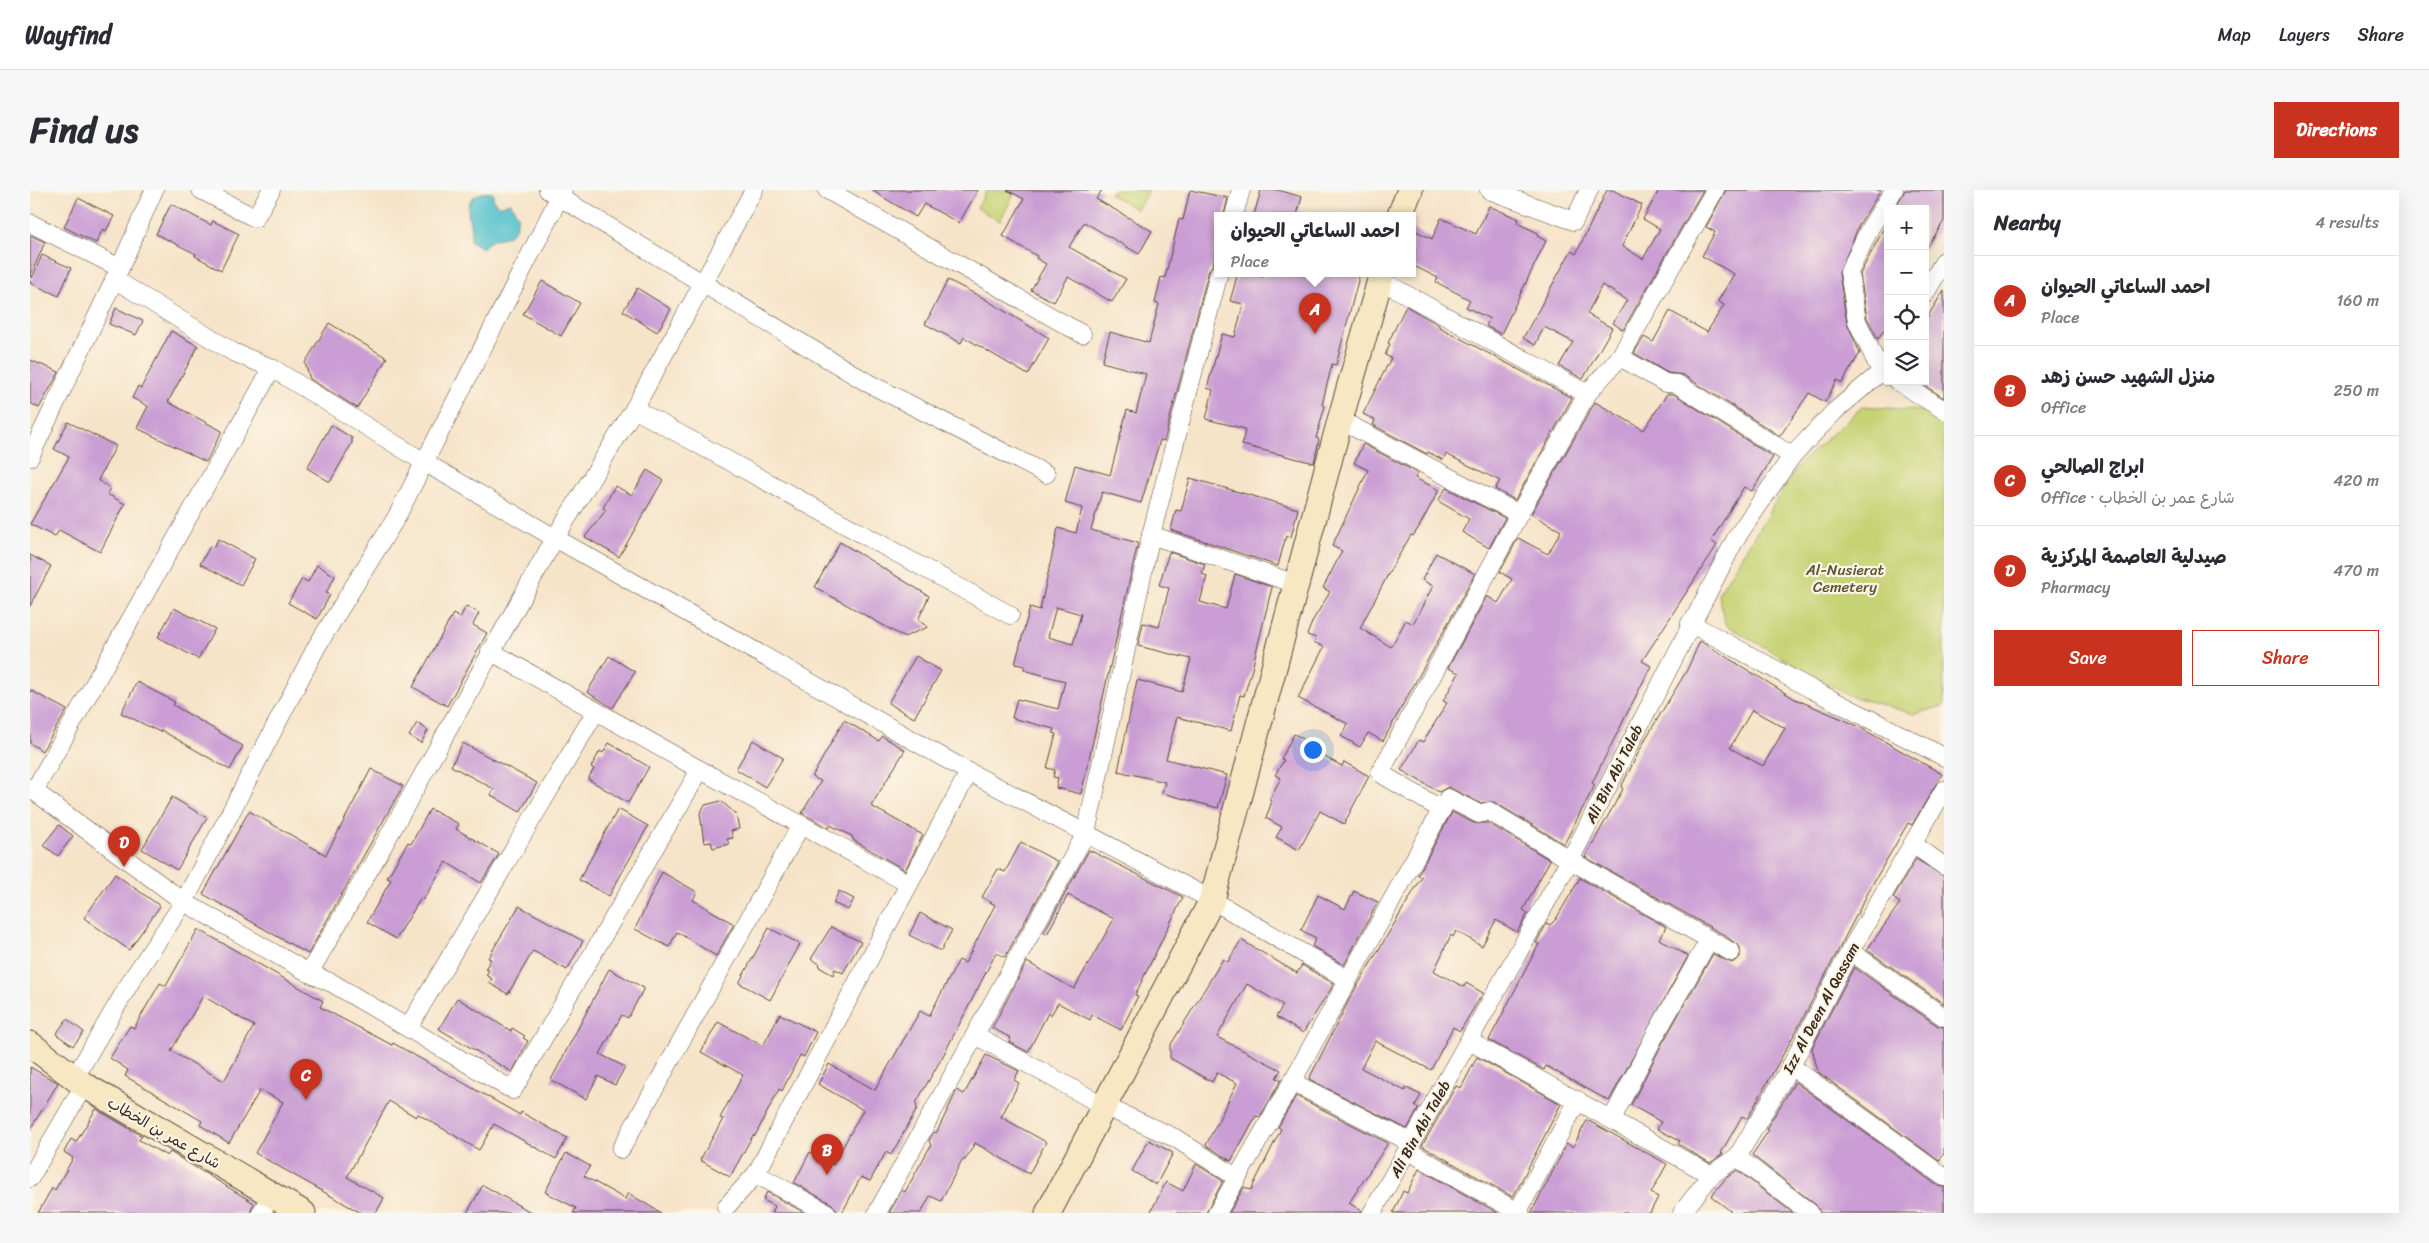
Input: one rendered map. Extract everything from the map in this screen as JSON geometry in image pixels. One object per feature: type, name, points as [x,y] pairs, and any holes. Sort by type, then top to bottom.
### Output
[{"type":"street","points":[[30,457],[154,190]]},
{"type":"street","points":[[201,190],[255,218],[271,190]]},
{"type":"street","points":[[309,973],[383,846],[490,651],[555,538],[634,410],[754,190]]},
{"type":"street","points":[[827,190],[1082,334]]},
{"type":"street","points":[[1235,212],[1240,190]]},
{"type":"street","points":[[1401,212],[1410,190]]},
{"type":"street","points":[[1489,190],[1574,221],[1589,190]]},
{"type":"street","points":[[1442,810],[1380,773],[1519,514],[1587,394],[1620,357],[1715,190]]},
{"type":"street","points":[[1884,366],[1856,321],[1849,272],[1870,228],[1894,190]]},
{"type":"street","points":[[30,1178],[134,976],[184,902],[316,646],[396,518],[557,192],[703,285],[868,383],[1046,474]]},
{"type":"street","points":[[30,223],[117,273],[233,352],[272,368],[424,462],[555,538],[969,772],[1212,900],[1347,978]]},
{"type":"street","points":[[1929,287],[1944,261]]},
{"type":"street","points":[[878,1213],[1086,833],[1151,535],[1218,277]]},
{"type":"street","points":[[1048,1213],[1212,900],[1340,420],[1381,277]]},
{"type":"street","points":[[1383,277],[1587,394]]},
{"type":"street","points":[[1620,357],[1665,383],[1676,384],[1792,456]]},
{"type":"street","points":[[272,368],[32,790],[184,902],[309,973],[332,983],[510,1088],[700,770]]},
{"type":"street","name":"Ali Bin Abi Taleb","points":[[1372,1213],[1570,860],[1690,623],[1736,538],[1792,456],[1835,411],[1884,371]]},
{"type":"street","points":[[1903,385],[1944,410]]},
{"type":"street","points":[[634,410],[1010,615]]},
{"type":"street","points":[[1340,420],[1519,514]]},
{"type":"street","points":[[1151,535],[1296,584]]},
{"type":"street","points":[[1690,623],[1810,689],[1944,757]]},
{"type":"street","points":[[490,651],[700,770],[909,884]]},
{"type":"street","points":[[408,1028],[596,711]]},
{"type":"street","points":[[726,1207],[756,1174],[969,772]]},
{"type":"street","name":"Izz Al Deen Al Qassam","points":[[1682,1213],[1711,1175],[1737,1157],[1791,1066],[1850,951],[1944,790]]},
{"type":"street","points":[[1217,1213],[1292,1082],[1347,978],[1448,798],[1479,814],[1490,811],[1570,860],[1731,952]]},
{"type":"street","points":[[621,1149],[801,825]]},
{"type":"street","points":[[1913,844],[1944,866]]},
{"type":"street","points":[[1612,1119],[1654,1037],[1709,940]]},
{"type":"street","points":[[1850,951],[1944,1017]]},
{"type":"street","points":[[975,1035],[1104,1106],[1175,1138],[1236,1177]]},
{"type":"street","points":[[1469,1041],[1711,1175]]},
{"type":"street","name":"شارع عمر بن الخطاب","points":[[30,1044],[79,1082],[266,1204],[303,1213]]},
{"type":"street","points":[[1791,1066],[1944,1177]]},
{"type":"street","points":[[1292,1082],[1410,1147],[1518,1213],[1578,1100]]},
{"type":"street","points":[[1737,1157],[1810,1213]]},
{"type":"street","points":[[756,1174],[827,1213]]},
{"type":"green space","points":[[987,190],[1016,190],[1000,221],[977,208]]},
{"type":"green space","points":[[1113,190],[1149,190],[1137,210],[1110,194]]},
{"type":"green space","name":"Al-Nusierat Cemetery","points":[[1863,406],[1933,412],[1944,419],[1944,706],[1914,714],[1844,694],[1725,624],[1718,594],[1799,464]]},
{"type":"water","points":[[489,192],[494,194],[493,199],[498,206],[511,203],[518,216],[513,232],[493,240],[483,248],[470,241],[468,212],[472,199],[478,194]]},
{"type":"building","points":[[871,190],[978,190],[959,223],[924,204],[916,217]]},
{"type":"building","points":[[1007,190],[1102,190],[1096,199],[1152,231],[1139,254],[1084,222],[1069,247],[1126,279],[1112,302],[1068,277],[1054,302],[1031,290],[1046,264],[1036,258],[1037,256],[1003,236],[1024,199]]},
{"type":"building","points":[[1190,190],[1228,198],[1225,212],[1214,212],[1213,265],[1209,270],[1164,441],[1160,440],[1141,503],[1102,492],[1091,530],[1138,543],[1081,794],[1056,788],[1058,778],[1053,777],[1055,770],[1047,768],[1056,734],[1053,733],[1054,729],[1012,718],[1017,699],[1058,709],[1065,681],[1024,670],[1025,666],[1015,664],[1030,607],[1040,610],[1058,528],[1076,533],[1082,508],[1065,503],[1075,465],[1110,475],[1127,410],[1136,413],[1146,374],[1102,362],[1110,332],[1149,343],[1159,304],[1155,303],[1161,277],[1165,278],[1179,219],[1183,220]],"holes":[[[1056,607],[1081,614],[1073,644],[1048,637]]]},
{"type":"building","points":[[1261,190],[1278,190],[1302,197],[1298,212],[1255,212]]},
{"type":"building","points":[[1607,190],[1613,190],[1642,205],[1622,246],[1643,259],[1660,229],[1643,219],[1659,190],[1703,190],[1623,330],[1613,323],[1627,300],[1602,285],[1587,314],[1612,328],[1583,379],[1559,366],[1573,342],[1544,327],[1535,345],[1523,338],[1571,251],[1576,254]]},
{"type":"building","points":[[1726,190],[1881,190],[1860,223],[1839,273],[1847,323],[1860,353],[1842,383],[1837,380],[1825,402],[1809,393],[1780,436],[1683,375],[1668,373],[1634,353],[1644,337],[1653,342],[1670,311],[1707,332],[1724,305],[1718,301],[1734,274],[1702,256],[1715,232],[1706,227]]},
{"type":"building","points":[[1905,190],[1944,190],[1944,221],[1929,245],[1929,205],[1897,205]]},
{"type":"building","points":[[78,198],[114,216],[106,231],[103,229],[96,243],[64,227]]},
{"type":"building","points":[[171,204],[211,225],[213,221],[239,234],[221,270],[195,256],[196,254],[156,234]]},
{"type":"building","points":[[1489,206],[1519,219],[1517,223],[1538,233],[1537,236],[1546,241],[1501,334],[1486,326],[1490,319],[1466,307],[1470,300],[1436,282],[1438,278],[1416,267],[1416,231],[1432,239],[1441,218],[1476,234]]},
{"type":"building","points":[[1884,228],[1884,330],[1878,339],[1867,318],[1860,274]]},
{"type":"building","points":[[30,235],[45,242],[30,277]]},
{"type":"building","points":[[42,255],[71,268],[59,296],[30,283]]},
{"type":"building","points":[[1237,277],[1359,277],[1336,365],[1332,364],[1322,405],[1325,406],[1316,438],[1319,439],[1314,463],[1242,445],[1245,429],[1206,419],[1213,390],[1207,388],[1222,334],[1235,337],[1243,304],[1230,301]]},
{"type":"building","points":[[948,280],[983,298],[1049,338],[1028,375],[964,337],[961,343],[925,324]]},
{"type":"building","points":[[542,281],[580,303],[561,336],[523,314]]},
{"type":"building","points":[[637,288],[671,309],[657,332],[623,311]]},
{"type":"building","points":[[1944,290],[1944,398],[1925,386],[1929,385],[1929,314]]},
{"type":"building","points":[[1406,306],[1439,325],[1439,327],[1572,398],[1515,500],[1495,489],[1500,481],[1446,454],[1443,460],[1428,452],[1427,454],[1373,425],[1375,420],[1363,414],[1391,358],[1385,355],[1390,344],[1388,343]]},
{"type":"building","points":[[116,308],[143,321],[136,335],[109,324]]},
{"type":"building","points":[[329,323],[387,358],[357,408],[310,379],[305,363]]},
{"type":"building","points":[[171,331],[198,346],[168,402],[222,431],[206,462],[137,428],[148,406],[132,398],[138,386],[141,388]]},
{"type":"building","points":[[30,360],[59,372],[39,408],[30,403]]},
{"type":"building","points":[[1667,394],[1674,394],[1773,457],[1752,491],[1744,487],[1711,541],[1717,545],[1642,661],[1651,666],[1592,783],[1595,785],[1564,844],[1494,802],[1480,803],[1448,787],[1439,792],[1401,770],[1419,740],[1423,742],[1447,703],[1443,701],[1459,673],[1448,668],[1487,596],[1498,603],[1512,579],[1500,572],[1518,538],[1548,554],[1561,531],[1531,514],[1595,402],[1644,430]]},
{"type":"building","points":[[68,422],[116,446],[98,480],[110,488],[107,494],[125,504],[100,552],[59,530],[55,537],[30,524],[69,457],[54,449]]},
{"type":"building","points":[[331,425],[352,438],[352,443],[330,482],[307,468]]},
{"type":"building","points":[[1363,444],[1418,473],[1415,478],[1439,490],[1419,527],[1413,536],[1411,535],[1392,567],[1360,628],[1391,647],[1406,620],[1413,624],[1433,586],[1422,580],[1436,553],[1475,574],[1383,741],[1368,733],[1360,747],[1341,736],[1348,724],[1298,698],[1324,647],[1314,642],[1316,638],[1307,635],[1313,620],[1330,592],[1323,588],[1342,551],[1332,546],[1368,470],[1354,463]]},
{"type":"building","points":[[647,470],[663,480],[619,557],[585,537],[606,510],[603,508],[615,486],[632,495]]},
{"type":"building","points":[[1190,478],[1298,509],[1291,537],[1286,536],[1278,566],[1171,530],[1176,510],[1181,511]]},
{"type":"building","points":[[1446,488],[1505,518],[1489,548],[1462,532],[1469,519],[1438,501]]},
{"type":"building","points":[[218,539],[255,559],[241,585],[200,564],[210,546],[214,547]]},
{"type":"building","points":[[840,542],[929,596],[918,620],[928,627],[904,637],[815,587]]},
{"type":"building","points":[[1169,552],[1205,564],[1202,574],[1207,576],[1200,602],[1226,609],[1235,574],[1272,587],[1252,669],[1244,696],[1240,695],[1231,731],[1177,717],[1166,759],[1227,775],[1218,808],[1162,793],[1165,782],[1118,771],[1137,680],[1182,692],[1191,659],[1138,646],[1143,623],[1159,627],[1169,588],[1159,585]]},
{"type":"building","points":[[30,555],[51,566],[30,606]]},
{"type":"building","points":[[317,565],[335,576],[326,593],[330,595],[317,619],[288,603],[302,579],[308,582]]},
{"type":"building","points":[[466,606],[479,613],[473,625],[487,633],[447,706],[413,687],[453,614],[460,618]]},
{"type":"building","points":[[174,608],[215,629],[198,659],[158,637]]},
{"type":"building","points":[[1700,641],[1795,699],[1854,724],[1942,774],[1912,825],[1908,823],[1872,885],[1799,1026],[1747,1119],[1742,1116],[1721,1153],[1723,1154],[1710,1163],[1678,1144],[1680,1141],[1657,1129],[1661,1122],[1631,1105],[1663,1042],[1713,954],[1732,963],[1740,957],[1740,947],[1724,935],[1585,857],[1623,789],[1621,787],[1646,738],[1687,670]],"holes":[[[1752,710],[1785,728],[1763,766],[1730,748]]]},
{"type":"building","points":[[609,656],[635,672],[613,708],[587,692]]},
{"type":"building","points":[[916,656],[941,671],[914,718],[888,703]]},
{"type":"building","points":[[137,682],[175,702],[173,705],[243,746],[230,770],[161,730],[160,732],[121,713]]},
{"type":"building","points":[[30,690],[67,710],[42,751],[30,743]]},
{"type":"building","points":[[844,720],[879,741],[882,736],[905,750],[871,806],[923,835],[905,870],[853,840],[852,836],[830,825],[829,828],[802,813],[821,781],[812,777]]},
{"type":"building","points":[[417,723],[428,730],[421,743],[409,736]]},
{"type":"building","points":[[1294,734],[1322,749],[1319,754],[1342,766],[1344,762],[1369,776],[1344,824],[1320,811],[1299,850],[1276,837],[1282,827],[1266,818],[1272,801],[1269,800],[1281,778],[1275,775],[1284,760],[1281,759]]},
{"type":"building","points":[[753,740],[783,758],[765,787],[736,769]]},
{"type":"building","points":[[463,743],[537,783],[520,812],[491,795],[494,789],[451,766]]},
{"type":"building","points":[[609,743],[649,767],[628,803],[588,779],[594,769],[591,767],[600,751],[603,753]]},
{"type":"building","points":[[371,769],[403,786],[308,954],[203,894],[249,811],[326,855]]},
{"type":"building","points":[[172,797],[207,818],[177,870],[142,849]]},
{"type":"building","points":[[721,801],[736,814],[739,829],[731,831],[733,838],[727,839],[729,844],[713,848],[711,842],[704,843],[700,813],[705,805]]},
{"type":"building","points":[[430,809],[459,824],[456,829],[499,854],[481,883],[446,862],[396,939],[367,922],[391,880],[387,878],[408,842],[411,844]]},
{"type":"building","points":[[618,809],[648,826],[609,896],[579,880]]},
{"type":"building","points":[[1452,812],[1474,823],[1488,823],[1550,860],[1523,910],[1528,913],[1517,932],[1496,920],[1482,946],[1456,931],[1453,937],[1451,935],[1434,971],[1464,987],[1466,983],[1483,993],[1460,1031],[1453,1027],[1431,1070],[1375,1041],[1361,1068],[1405,1091],[1406,1088],[1421,1095],[1415,1106],[1419,1108],[1407,1129],[1309,1079],[1350,998],[1422,877],[1418,875]]},
{"type":"building","points":[[59,825],[73,836],[58,856],[43,845]]},
{"type":"building","points":[[1021,842],[1058,862],[1005,957],[996,953],[944,1054],[916,1103],[917,1109],[891,1155],[886,1152],[870,1181],[861,1177],[842,1213],[838,1213],[832,1204],[794,1183],[810,1152],[833,1165],[863,1110],[818,1084],[829,1064],[875,1090],[920,1011],[929,1016],[959,960],[965,963],[995,905],[982,897],[998,869],[1005,872]]},
{"type":"building","points":[[1089,850],[1183,897],[1135,995],[1138,996],[1121,1030],[1092,1015],[1090,1020],[1058,1003],[1051,1015],[1048,1013],[1028,1052],[1009,1042],[1011,1038],[992,1028],[1027,962],[1074,989],[1114,919],[1068,895],[1047,934],[1044,932]]},
{"type":"building","points":[[1916,859],[1944,876],[1944,1004],[1867,950],[1900,903],[1893,898]]},
{"type":"building","points":[[662,872],[697,892],[693,900],[734,924],[716,956],[677,932],[669,947],[635,929]]},
{"type":"building","points":[[115,874],[160,906],[129,950],[84,918]]},
{"type":"building","points":[[1580,878],[1666,927],[1659,939],[1688,956],[1609,1101],[1546,1066],[1544,1070],[1489,1040],[1539,944],[1536,943],[1547,923],[1550,925],[1556,919]]},
{"type":"building","points":[[839,891],[854,899],[848,910],[833,903]]},
{"type":"building","points":[[1354,891],[1378,902],[1344,965],[1312,946],[1316,938],[1301,930],[1318,895],[1345,909]]},
{"type":"building","points":[[519,906],[583,941],[567,970],[533,951],[508,994],[489,983],[492,979],[486,975],[489,970],[485,969],[491,959],[488,958]]},
{"type":"building","points":[[920,913],[952,930],[941,951],[909,935]]},
{"type":"building","points":[[831,927],[861,942],[843,973],[835,969],[833,975],[819,967],[820,964],[811,959]]},
{"type":"building","points":[[769,928],[800,944],[770,1000],[739,983]]},
{"type":"building","points":[[198,929],[323,1001],[320,1007],[392,1045],[393,1043],[520,1115],[521,1112],[567,1138],[556,1159],[494,1124],[479,1150],[418,1114],[416,1117],[389,1101],[347,1177],[384,1198],[376,1213],[361,1213],[255,1153],[283,1102],[260,1090],[229,1143],[200,1125],[202,1121],[125,1076],[128,1070],[110,1058],[130,1026],[134,1028],[160,983],[166,986]],"holes":[[[203,996],[254,1026],[224,1081],[171,1051]]]},
{"type":"building","points":[[1241,940],[1297,973],[1302,965],[1334,984],[1303,1033],[1276,1017],[1283,1005],[1247,984],[1217,1037],[1281,1070],[1276,1078],[1281,1080],[1260,1117],[1256,1116],[1231,1161],[1206,1145],[1237,1083],[1217,1073],[1212,1082],[1170,1058],[1170,1046],[1223,959],[1228,962]]},
{"type":"building","points":[[1854,967],[1938,1026],[1944,1027],[1944,1154],[1939,1161],[1818,1072],[1812,1048]]},
{"type":"building","points":[[609,969],[644,988],[628,1018],[622,1015],[600,1054],[625,1067],[615,1085],[598,1076],[586,1099],[551,1080]]},
{"type":"building","points":[[457,998],[511,1031],[512,1028],[525,1036],[523,1038],[528,1041],[512,1072],[439,1029]]},
{"type":"building","points":[[780,1014],[816,1032],[804,1057],[800,1055],[782,1091],[779,1089],[755,1136],[753,1135],[730,1177],[700,1160],[723,1119],[720,1118],[743,1075],[701,1052],[718,1022],[763,1046]]},
{"type":"building","points":[[67,1019],[84,1032],[73,1046],[56,1034]]},
{"type":"building","points":[[986,1055],[1019,1071],[1014,1080],[1019,1083],[1001,1117],[1046,1142],[1029,1174],[975,1143],[965,1160],[962,1160],[941,1201],[930,1196],[921,1213],[889,1213],[902,1190],[905,1192],[931,1145],[929,1141],[933,1133],[937,1132],[957,1090],[964,1094]]},
{"type":"building","points":[[1477,1057],[1561,1104],[1513,1197],[1422,1146],[1456,1086],[1461,1088]]},
{"type":"building","points":[[30,1067],[58,1083],[30,1130]]},
{"type":"building","points":[[1795,1082],[1938,1186],[1944,1187],[1944,1213],[1820,1213],[1816,1205],[1752,1155],[1769,1130],[1766,1129]]},
{"type":"building","points":[[1296,1096],[1388,1143],[1349,1203],[1362,1211],[1361,1213],[1229,1213],[1244,1187],[1251,1190],[1281,1129],[1278,1127]]},
{"type":"building","points":[[96,1109],[142,1136],[139,1140],[167,1156],[170,1152],[254,1203],[250,1213],[38,1213],[52,1188],[55,1190],[73,1158],[64,1152],[71,1139],[76,1142]]},
{"type":"building","points":[[1587,1120],[1667,1164],[1651,1193],[1658,1197],[1650,1213],[1531,1213],[1567,1144],[1573,1147]]},
{"type":"building","points":[[1149,1140],[1173,1153],[1156,1185],[1132,1171]]},
{"type":"building","points":[[566,1153],[590,1166],[584,1176],[625,1199],[628,1193],[661,1213],[573,1213],[576,1208],[545,1192]]},
{"type":"building","points":[[1196,1164],[1223,1181],[1206,1213],[1150,1213],[1166,1182],[1183,1191]]},
{"type":"building","points":[[1419,1169],[1498,1213],[1393,1213],[1403,1191],[1407,1193]]},
{"type":"building","points":[[1737,1170],[1793,1213],[1733,1213],[1711,1196],[1726,1178]]},
{"type":"building","points":[[483,1185],[532,1213],[467,1213]]},
{"type":"building","points":[[767,1192],[805,1213],[772,1213],[775,1206],[763,1200]]},
{"type":"place","name":"احمد الساعاتي الحيوان","points":[[1315,334]]},
{"type":"place","name":"صيدلية العاصمة المركزية","points":[[124,867]]},
{"type":"place","name":"ابراج الصالحي","points":[[306,1100]]},
{"type":"place","name":"منزل الشهيد حسن زهد","points":[[827,1175]]}]
